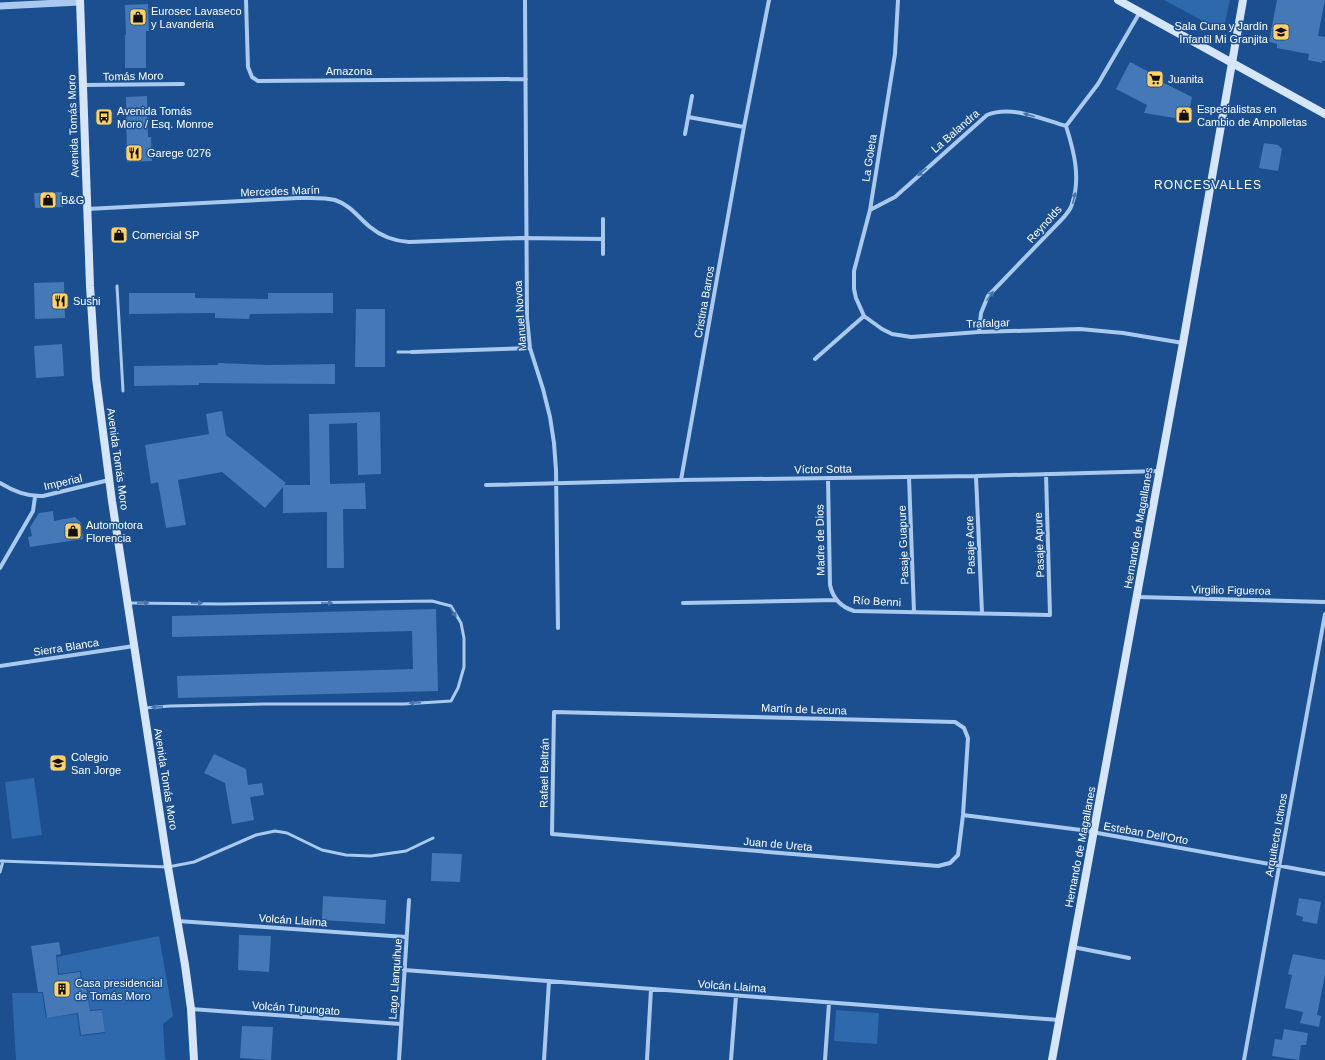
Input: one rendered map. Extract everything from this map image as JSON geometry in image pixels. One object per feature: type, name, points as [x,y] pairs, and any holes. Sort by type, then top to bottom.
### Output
[{"type":"main road","points":[[1118,0],[1325,114]]},
{"type":"main road","name":"Hernando de Magallanes","points":[[1052,1060],[1160,471],[1243,0]]},
{"type":"main road","name":"Avenida Tomás Moro","points":[[80,1],[90,286],[96,378],[109,480],[191,1009],[194,1060]]},
{"type":"street","name":"Amazona","points":[[246,0],[248,67],[252,77],[258,80],[526,79]]},
{"type":"street","name":"Manuel Novoa","points":[[526,0],[527,318],[530,348],[550,417],[556,463],[558,628]]},
{"type":"street","name":"Cristina Barros","points":[[681,480],[744,127],[769,0]]},
{"type":"street","name":"La Goleta","points":[[864,316],[856,298],[854,280],[856,263],[870,210],[895,54],[898,0]]},
{"type":"street","points":[[0,6],[80,1]]},
{"type":"street","points":[[1066,126],[1098,84],[1140,12]]},
{"type":"street","name":"Tomás Moro","points":[[83,85],[183,84]]},
{"type":"street","points":[[685,134],[692,96]]},
{"type":"street","name":"La Balandra","points":[[870,210],[895,197],[976,123],[996,111],[1018,112],[1066,126]]},
{"type":"street","points":[[688,117],[744,127]]},
{"type":"street","name":"Reynolds","points":[[979,332],[981,313],[988,296],[1064,217],[1072,206],[1076,191],[1077,176],[1073,148],[1066,126]]},
{"type":"street","name":"Mercedes Marín","points":[[87,209],[298,198],[325,198],[335,200],[346,205],[369,227],[383,236],[396,241],[409,242],[526,238],[603,239]]},
{"type":"street","points":[[603,219],[603,254]]},
{"type":"street","points":[[815,359],[864,316]]},
{"type":"street","name":"Trafalgar","points":[[864,316],[882,329],[901,336],[920,337],[979,332],[1080,329],[1123,333],[1183,343]]},
{"type":"street","points":[[412,352],[530,348]]},
{"type":"street","name":"Víctor Sotta","points":[[486,485],[1160,471]]},
{"type":"street","name":"Pasaje Apure","points":[[1046,474],[1050,615]]},
{"type":"street","name":"Pasaje Acre","points":[[976,476],[982,613]]},
{"type":"street","name":"Pasaje Guapure","points":[[909,477],[914,612]]},
{"type":"street","name":"Madre de Dios","points":[[828,478],[830,585],[831,591],[836,600]]},
{"type":"street","name":"Imperial","points":[[0,483],[21,493],[35,497],[109,480]]},
{"type":"street","points":[[0,568],[33,511],[35,497]]},
{"type":"street","name":"Virgilio Figueroa","points":[[1137,597],[1325,602]]},
{"type":"street","points":[[683,603],[836,600]]},
{"type":"street","name":"Río Benni","points":[[836,600],[841,605],[854,611],[1050,615]]},
{"type":"street","name":"Arquitecto Ictinos","points":[[1244,1060],[1325,614]]},
{"type":"street","name":"Sierra Blanca","points":[[0,666],[134,646]]},
{"type":"street","name":"Martín de Lecuna","points":[[554,712],[955,722],[964,728],[968,738],[963,816]]},
{"type":"street","name":"Rafael Beltrán","points":[[552,834],[554,712]]},
{"type":"street","name":"Esteban Dell'Orto","points":[[963,816],[1094,833],[1325,874]]},
{"type":"street","name":"Juan de Ureta","points":[[552,834],[938,866],[950,863],[958,856],[963,816]]},
{"type":"street","name":"Lago Llanquihue","points":[[399,1060],[409,900]]},
{"type":"street","name":"Volcán Llaima","points":[[178,921],[406,937]]},
{"type":"street","points":[[1073,946],[1129,958]]},
{"type":"street","name":"Volcán Llaima","points":[[404,970],[1059,1020]]},
{"type":"street","points":[[544,1060],[549,982]]},
{"type":"street","points":[[647,1060],[651,989]]},
{"type":"street","points":[[731,1060],[736,996]]},
{"type":"street","points":[[825,1060],[829,1003]]},
{"type":"street","name":"Volcán Tupungato","points":[[191,1009],[401,1024]]},
{"type":"lane","points":[[117,286],[123,391]]},
{"type":"lane","points":[[398,352],[412,352]]},
{"type":"lane","points":[[128,603],[229,604],[432,602],[450,606],[461,623],[464,638],[464,667],[458,688],[451,701],[404,704],[264,704],[144,708]]},
{"type":"lane","points":[[0,872],[2,861],[168,867],[194,862],[256,835],[275,831],[287,833],[322,850],[346,855],[371,856],[406,851],[433,838]]},
{"type":"shaded area","points":[[1164,0],[1230,0],[1225,23],[1218,29]]},
{"type":"shaded area","points":[[34,778],[42,835],[12,839],[5,782]]},
{"type":"shaded area","points":[[159,936],[173,1016],[163,1024],[165,1059],[167,1060],[16,1060],[12,993],[42,993],[46,1018],[77,1014],[80,1036],[105,1033],[102,1009],[90,1010],[87,984],[83,985],[81,971],[59,974],[57,957]]},
{"type":"shaded area","points":[[836,1010],[879,1013],[877,1044],[834,1041]]},
{"type":"building","points":[[1277,0],[1325,0],[1318,36],[1325,37],[1325,61],[1322,61],[1322,63],[1308,60],[1309,54],[1277,48],[1277,44],[1269,42]]},
{"type":"building","points":[[148,4],[149,31],[146,31],[146,68],[125,68],[125,5]]},
{"type":"building","points":[[1130,62],[1163,79],[1162,82],[1192,97],[1187,120],[1144,113],[1147,105],[1116,89]]},
{"type":"building","points":[[147,96],[148,137],[151,137],[152,161],[127,162],[126,97]]},
{"type":"building","points":[[1264,143],[1278,145],[1282,149],[1278,171],[1259,168]]},
{"type":"building","name":"B&G","points":[[62,192],[63,207],[35,208],[34,193]]},
{"type":"building","points":[[64,282],[65,318],[35,319],[34,283]]},
{"type":"building","points":[[129,293],[195,293],[195,298],[268,299],[268,293],[333,293],[333,313],[250,314],[249,319],[215,318],[215,313],[129,314]]},
{"type":"building","points":[[356,309],[385,309],[385,367],[355,367]]},
{"type":"building","points":[[62,344],[64,376],[36,378],[34,346]]},
{"type":"building","points":[[218,363],[269,365],[335,364],[335,384],[199,383],[199,385],[134,386],[134,366],[218,365]]},
{"type":"building","points":[[222,411],[226,435],[286,483],[284,485],[310,485],[309,414],[380,412],[381,474],[358,475],[357,423],[329,424],[330,484],[365,483],[366,509],[343,509],[344,568],[327,568],[327,512],[283,513],[283,487],[265,508],[222,472],[178,480],[186,525],[166,528],[158,482],[151,484],[145,445],[209,434],[206,414]]},
{"type":"building","points":[[53,511],[54,521],[75,517],[81,523],[83,539],[30,547],[28,537],[32,536],[30,527],[39,513]]},
{"type":"building","points":[[436,609],[438,691],[178,698],[177,676],[413,669],[412,631],[172,637],[172,616]]},
{"type":"building","points":[[214,754],[246,769],[248,785],[262,783],[264,795],[250,797],[254,820],[232,824],[225,783],[204,773]]},
{"type":"building","points":[[432,853],[462,854],[460,882],[431,881]]},
{"type":"building","points":[[323,896],[386,900],[385,924],[322,920]]},
{"type":"building","points":[[1299,898],[1321,902],[1317,924],[1302,921],[1303,917],[1296,915]]},
{"type":"building","points":[[239,935],[271,936],[269,972],[238,970]]},
{"type":"building","name":"Casa presidencial de Tomás Moro","points":[[59,942],[61,954],[56,955],[58,975],[80,972],[82,987],[86,986],[90,1011],[102,1010],[105,1032],[81,1035],[78,1013],[47,1018],[43,992],[38,992],[31,946]]},
{"type":"building","points":[[1293,954],[1325,960],[1325,975],[1317,1015],[1321,1016],[1319,1027],[1300,1023],[1303,1012],[1285,1008],[1292,975],[1288,974]]},
{"type":"building","points":[[242,1026],[273,1027],[271,1060],[240,1058]]},
{"type":"building","points":[[1284,1029],[1308,1033],[1306,1045],[1301,1045],[1299,1060],[1272,1056],[1275,1039],[1282,1040]]},
{"type":"place","name":"Eurosec Lavaseco y Lavanderia","points":[[138,17]]},
{"type":"place","name":"Sala Cuna y Jardín Infantil Mi Granjita","points":[[1281,32]]},
{"type":"place","name":"Juanita","points":[[1155,79]]},
{"type":"place","name":"Especialistas en Cambio de Ampolletas","points":[[1184,115]]},
{"type":"place","name":"Avenida Tomás Moro / Esq. Monroe","points":[[104,117]]},
{"type":"place","name":"Garege 0276","points":[[134,153]]},
{"type":"place","name":"B&G","points":[[48,200]]},
{"type":"place","name":"Comercial SP","points":[[119,235]]},
{"type":"place","name":"Sushi","points":[[60,301]]},
{"type":"place","name":"Automotora Florencia","points":[[73,531]]},
{"type":"place","name":"Colegio San Jorge","points":[[58,763]]},
{"type":"place","name":"Casa presidencial de Tomás Moro","points":[[62,989]]},
{"type":"district","name":"RONCESVALLES","points":[[1208,185]]}]
